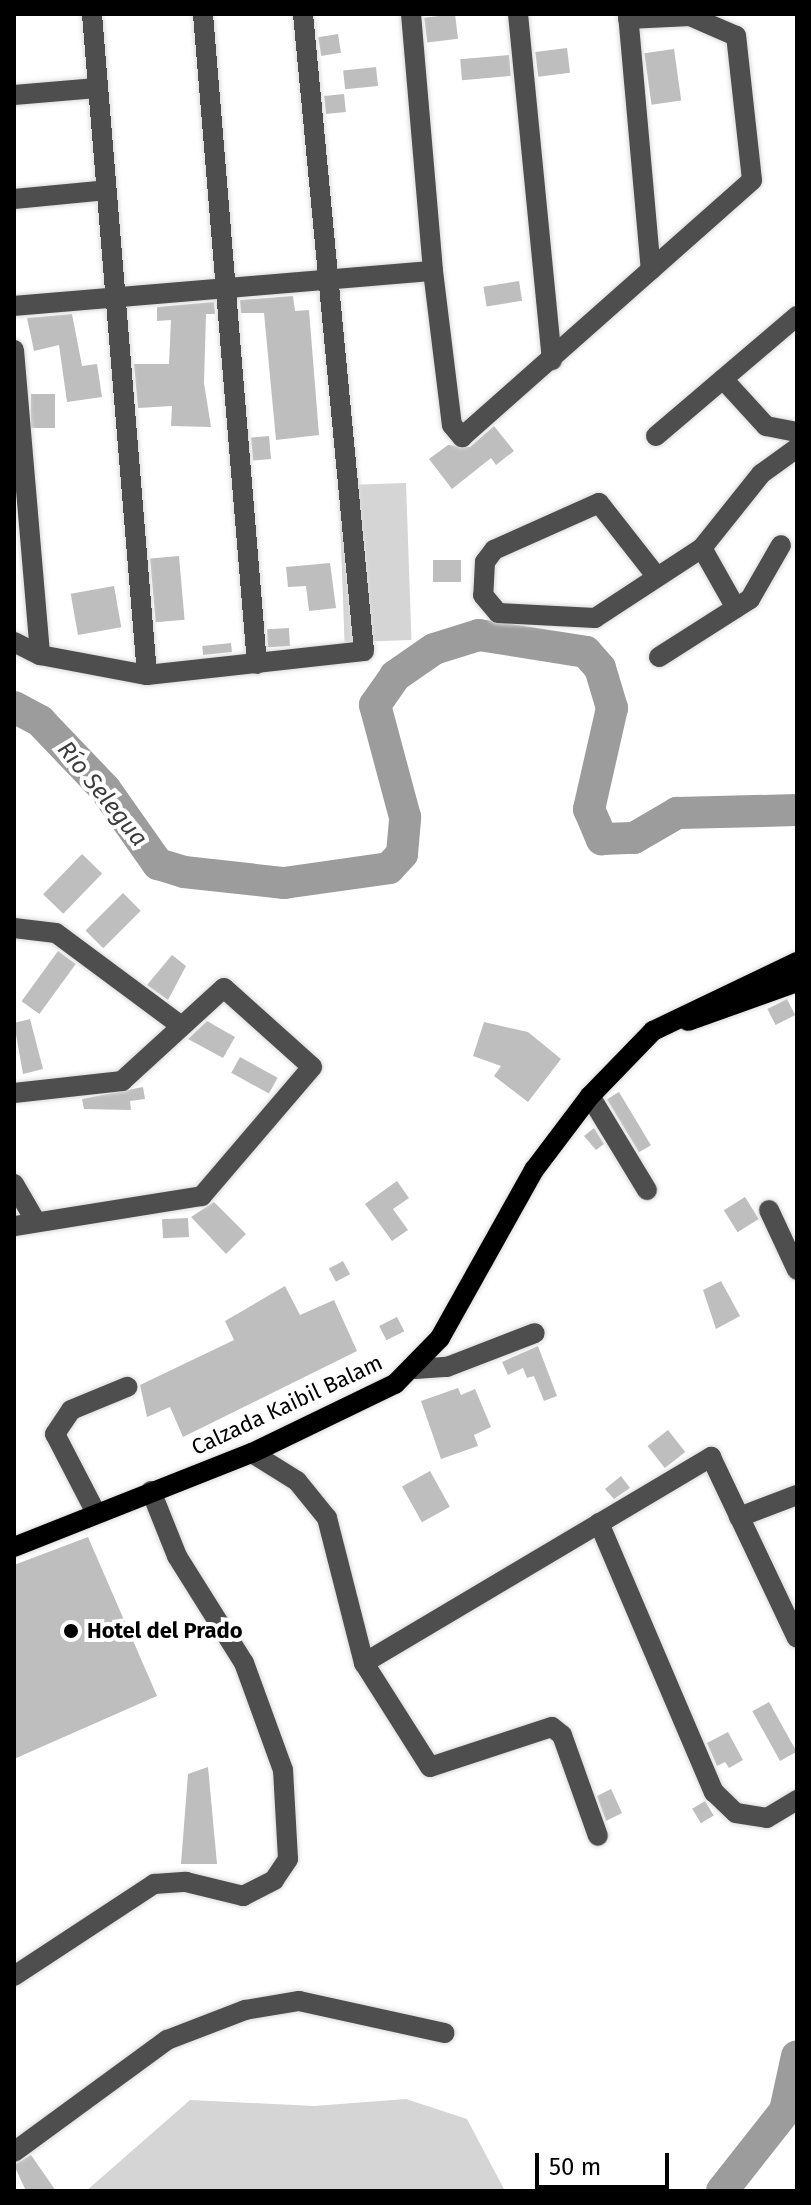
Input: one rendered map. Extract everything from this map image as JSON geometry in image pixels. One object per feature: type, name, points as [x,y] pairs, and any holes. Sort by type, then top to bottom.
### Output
[{"type":"main road","name":"Calzada Kaibil Balam","points":[[14,1547],[252,1453],[415,1369],[454,1314],[534,1170],[590,1096],[653,1031],[797,962]]},
{"type":"main road","name":"Calzada Kaibil Balam","points":[[653,1031],[797,982]]},
{"type":"street","points":[[92,14],[119,296],[147,675]]},
{"type":"street","points":[[203,14],[220,289],[257,664]]},
{"type":"street","points":[[14,642],[40,655],[147,675],[364,651],[326,280],[303,14]]},
{"type":"street","points":[[411,14],[433,271],[455,433],[468,435],[651,270],[753,171],[736,36],[690,16],[628,17],[651,270]]},
{"type":"street","points":[[518,14],[552,360]]},
{"type":"street","points":[[14,95],[97,88]]},
{"type":"street","points":[[14,199],[107,190]]},
{"type":"street","points":[[14,306],[433,271]]},
{"type":"street","points":[[656,436],[797,316]]},
{"type":"street","points":[[14,350],[40,655]]},
{"type":"street","points":[[723,379],[766,426],[797,432]]},
{"type":"street","points":[[657,577],[599,503],[494,550],[485,562],[483,595],[498,613],[578,622],[608,612],[702,548],[761,474],[797,448]]},
{"type":"street","points":[[659,657],[750,599],[781,545]]},
{"type":"street","points":[[702,548],[736,608]]},
{"type":"street","points":[[14,928],[56,933],[180,1025]]},
{"type":"street","points":[[14,1093],[122,1081],[215,993],[235,992],[309,1058],[309,1078],[195,1200],[14,1226]]},
{"type":"street","points":[[590,1096],[647,1190]]},
{"type":"street","points":[[14,1184],[36,1222]]},
{"type":"street","points":[[769,1210],[797,1270]]},
{"type":"street","points":[[415,1369],[447,1367],[535,1333]]},
{"type":"street","points":[[96,1513],[55,1434],[71,1410],[127,1387]]},
{"type":"street","points":[[252,1453],[297,1481],[327,1518],[364,1663],[430,1767],[552,1727],[562,1735],[598,1836]]},
{"type":"street","points":[[364,1663],[711,1457],[797,1638]]},
{"type":"street","points":[[14,1976],[154,1884],[186,1882],[243,1896],[274,1880],[288,1859],[283,1770],[249,1676],[177,1556],[151,1491]]},
{"type":"street","points":[[739,1517],[797,1495]]},
{"type":"street","points":[[599,1523],[714,1792],[736,1813],[767,1818],[797,1800]]},
{"type":"street","points":[[14,2152],[167,2040],[254,2007],[310,2002],[445,2033]]},
{"type":"shaded area","points":[[406,483],[411,640],[345,642],[339,485]]},
{"type":"shaded area","points":[[406,2099],[467,2119],[505,2191],[86,2191],[190,2100],[314,2106]]},
{"type":"building","points":[[455,14],[458,39],[427,43],[424,18]]},
{"type":"building","points":[[338,34],[341,53],[321,56],[318,37]]},
{"type":"building","points":[[567,48],[570,73],[538,77],[535,52]]},
{"type":"building","points":[[674,49],[681,100],[652,105],[644,53]]},
{"type":"building","points":[[509,55],[511,76],[462,80],[460,59]]},
{"type":"building","points":[[376,67],[378,86],[345,89],[343,70]]},
{"type":"building","points":[[344,94],[346,112],[326,114],[324,96]]},
{"type":"building","points":[[519,281],[522,301],[487,306],[483,287]]},
{"type":"building","points":[[293,296],[295,311],[309,310],[319,435],[276,440],[264,313],[241,313],[240,300]]},
{"type":"building","points":[[214,302],[215,314],[206,314],[204,383],[211,427],[171,426],[172,406],[138,408],[134,364],[169,364],[171,320],[157,321],[157,307]]},
{"type":"building","points":[[72,314],[82,366],[97,364],[102,397],[67,402],[59,345],[34,351],[27,318]]},
{"type":"building","points":[[31,394],[55,394],[55,428],[31,428]]},
{"type":"building","points":[[494,426],[514,451],[496,465],[491,458],[452,489],[429,459],[448,445],[470,447]]},
{"type":"building","points":[[269,436],[271,459],[253,460],[251,438]]},
{"type":"building","points":[[179,556],[185,620],[156,622],[150,559]]},
{"type":"building","points":[[433,560],[461,560],[461,582],[433,582]]},
{"type":"building","points":[[330,563],[336,608],[309,611],[306,586],[288,587],[286,567]]},
{"type":"building","points":[[114,586],[121,627],[78,635],[71,594]]},
{"type":"building","points":[[289,628],[290,646],[268,647],[267,629]]},
{"type":"building","points":[[231,643],[232,652],[203,655],[202,646]]},
{"type":"building","points":[[82,854],[102,873],[63,914],[43,894]]},
{"type":"building","points":[[123,893],[141,911],[103,948],[86,930]]},
{"type":"building","points":[[58,951],[76,964],[39,1014],[22,1001]]},
{"type":"building","points":[[172,955],[186,966],[168,1000],[147,985]]},
{"type":"building","points":[[787,999],[795,1015],[776,1025],[767,1009]]},
{"type":"building","points":[[30,1019],[43,1069],[23,1074],[14,1023]]},
{"type":"building","points":[[207,1021],[235,1037],[223,1058],[188,1039]]},
{"type":"building","points":[[484,1022],[528,1032],[561,1059],[528,1102],[494,1076],[501,1066],[473,1056]]},
{"type":"building","points":[[240,1057],[278,1078],[269,1094],[231,1073]]},
{"type":"building","points":[[143,1087],[145,1099],[130,1101],[131,1110],[84,1109],[82,1099]]},
{"type":"building","points":[[619,1092],[651,1145],[639,1152],[607,1099]]},
{"type":"building","points":[[594,1128],[604,1144],[596,1150],[584,1136]]},
{"type":"building","points":[[397,1181],[409,1198],[393,1209],[408,1230],[392,1241],[365,1204]]},
{"type":"building","points":[[745,1197],[759,1219],[738,1232],[724,1210]]},
{"type":"building","points":[[214,1202],[246,1234],[226,1254],[191,1217]]},
{"type":"building","points":[[188,1218],[189,1237],[163,1238],[162,1219]]},
{"type":"building","points":[[343,1261],[350,1274],[336,1282],[329,1269]]},
{"type":"building","points":[[721,1281],[740,1316],[716,1329],[703,1290]]},
{"type":"building","points":[[285,1286],[300,1315],[334,1300],[357,1351],[183,1437],[170,1407],[147,1417],[140,1385],[234,1340],[225,1321]]},
{"type":"building","points":[[397,1317],[404,1331],[386,1340],[379,1326]]},
{"type":"building","points":[[538,1346],[557,1396],[544,1401],[534,1376],[527,1378],[523,1368],[508,1375],[502,1362]]},
{"type":"building","points":[[458,1388],[461,1395],[475,1389],[491,1427],[474,1435],[478,1446],[441,1459],[421,1401]]},
{"type":"building","points":[[668,1430],[685,1452],[665,1468],[648,1446]]},
{"type":"building","points":[[430,1471],[450,1507],[422,1522],[402,1487]]},
{"type":"building","points":[[621,1476],[630,1488],[614,1499],[605,1489]]},
{"type":"building","name":"Hotel del Prado","points":[[88,1537],[157,1696],[14,1759],[14,1565]]},
{"type":"building","points":[[769,1702],[797,1752],[780,1761],[752,1711]]},
{"type":"building","points":[[728,1732],[743,1760],[729,1768],[725,1762],[717,1766],[707,1743]]},
{"type":"building","points":[[208,1767],[217,1864],[181,1864],[188,1774]]},
{"type":"building","points":[[611,1789],[622,1813],[606,1821],[597,1796]]},
{"type":"building","points":[[705,1801],[714,1816],[701,1823],[692,1809]]},
{"type":"building","points":[[31,2155],[56,2191],[26,2191],[14,2165]]},
{"type":"waterway","name":"Río Selegua","points":[[14,707],[40,721],[105,789],[158,864],[184,872],[284,883],[389,868],[402,854],[405,817],[375,705],[395,676],[434,649],[479,635],[586,652],[600,668],[612,708],[589,809],[602,839],[634,838],[677,813],[797,810]]},
{"type":"waterway","name":"Río Selegua","points":[[722,2191],[785,2111],[797,2056]]},
{"type":"place","name":"Hotel del Prado","points":[[71,1631]]}]
